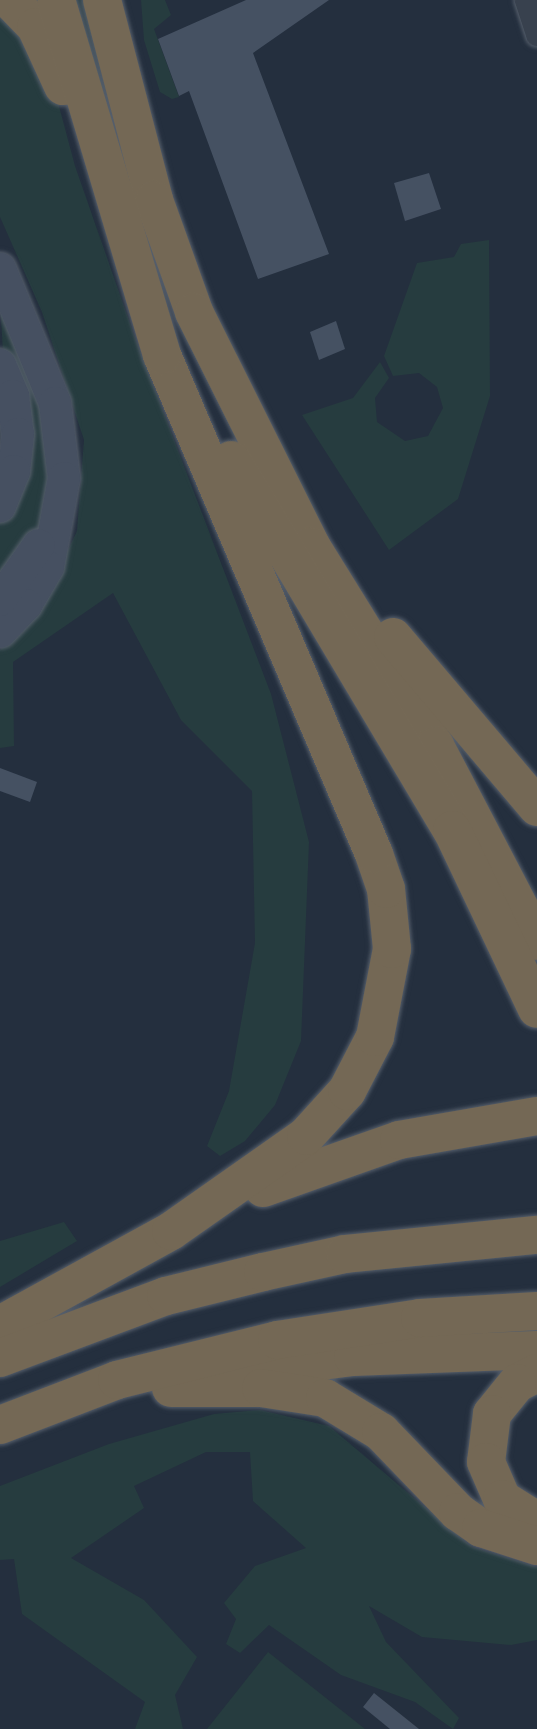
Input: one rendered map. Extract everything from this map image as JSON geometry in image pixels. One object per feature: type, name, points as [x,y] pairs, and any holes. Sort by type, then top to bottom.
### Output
[{"type":"highway","points":[[10,0],[49,49],[116,250],[374,854],[386,889],[392,949],[375,1037],[347,1091],[306,1136],[171,1231]]},
{"type":"highway","points":[[56,0],[162,355]]},
{"type":"highway","points":[[102,0],[122,86],[194,312],[311,546],[493,849],[537,941]]},
{"type":"highway","points":[[122,86],[128,0]]},
{"type":"highway","points":[[130,250],[212,426],[452,830],[537,1009]]},
{"type":"highway","points":[[277,476],[337,562],[479,745],[537,807]]},
{"type":"highway","points":[[337,562],[537,779]]},
{"type":"highway","points":[[0,1325],[171,1231],[313,1166],[399,1140],[537,1116]]},
{"type":"highway","points":[[0,1358],[166,1296],[263,1272],[345,1254],[537,1235]]},
{"type":"highway","points":[[0,1425],[117,1380],[276,1340],[373,1324],[537,1311]]},
{"type":"highway","points":[[0,1449],[171,1388],[306,1362],[537,1350]]},
{"type":"highway","points":[[537,1373],[517,1382],[492,1414],[486,1462],[502,1499],[537,1521]]},
{"type":"highway","points":[[171,1388],[261,1388],[326,1398],[381,1432],[458,1512],[481,1528],[537,1546]]},
{"type":"street","points":[[0,269],[55,403],[64,455],[62,504],[48,567],[26,605],[0,632]]},
{"type":"street","points":[[0,365],[13,396],[18,434],[14,471],[0,506]]},
{"type":"street","points":[[0,600],[62,504]]},
{"type":"green space","points":[[73,0],[87,0],[118,120],[107,127]]},
{"type":"green space","points":[[141,0],[165,0],[171,15],[154,29],[179,97],[172,99],[160,92],[144,40]]},
{"type":"green space","points":[[0,8],[52,80],[75,166],[134,335],[271,694],[309,842],[301,1041],[275,1105],[245,1141],[220,1156],[207,1146],[229,1091],[255,943],[252,791],[181,720],[113,593],[13,662],[14,746],[0,748],[0,650],[49,590],[77,531],[84,440],[42,312],[0,217]]},
{"type":"green space","points":[[489,240],[490,396],[458,499],[389,550],[302,415],[353,398],[380,362],[389,378],[375,398],[377,422],[405,441],[428,436],[443,408],[437,387],[419,373],[393,376],[384,356],[417,263],[454,257],[461,244]]},
{"type":"green space","points":[[0,299],[54,432],[53,495],[34,541],[0,592],[0,519],[11,499]]},
{"type":"green space","points":[[64,1222],[77,1241],[0,1287],[0,1241]]},
{"type":"green space","points":[[260,1410],[329,1426],[472,1547],[537,1567],[537,1640],[511,1645],[422,1637],[369,1606],[386,1642],[459,1718],[453,1729],[415,1702],[341,1675],[269,1625],[240,1653],[226,1644],[236,1619],[224,1603],[255,1566],[306,1548],[253,1501],[250,1452],[206,1452],[134,1486],[144,1508],[71,1558],[144,1600],[197,1657],[175,1695],[183,1729],[135,1729],[145,1702],[22,1614],[14,1559],[0,1560],[0,1486],[109,1444],[214,1414]]},
{"type":"green space","points":[[268,1652],[365,1729],[207,1729]]},
{"type":"building","points":[[246,0],[329,0],[253,53],[329,254],[258,279],[189,91],[179,96],[158,39]]},
{"type":"building","points":[[429,173],[441,209],[405,221],[394,183]]},
{"type":"building","points":[[336,321],[345,349],[319,360],[310,332]]},
{"type":"building","points":[[0,768],[37,782],[30,802],[0,791]]},
{"type":"building","points":[[374,1693],[419,1729],[390,1729],[363,1707]]}]
